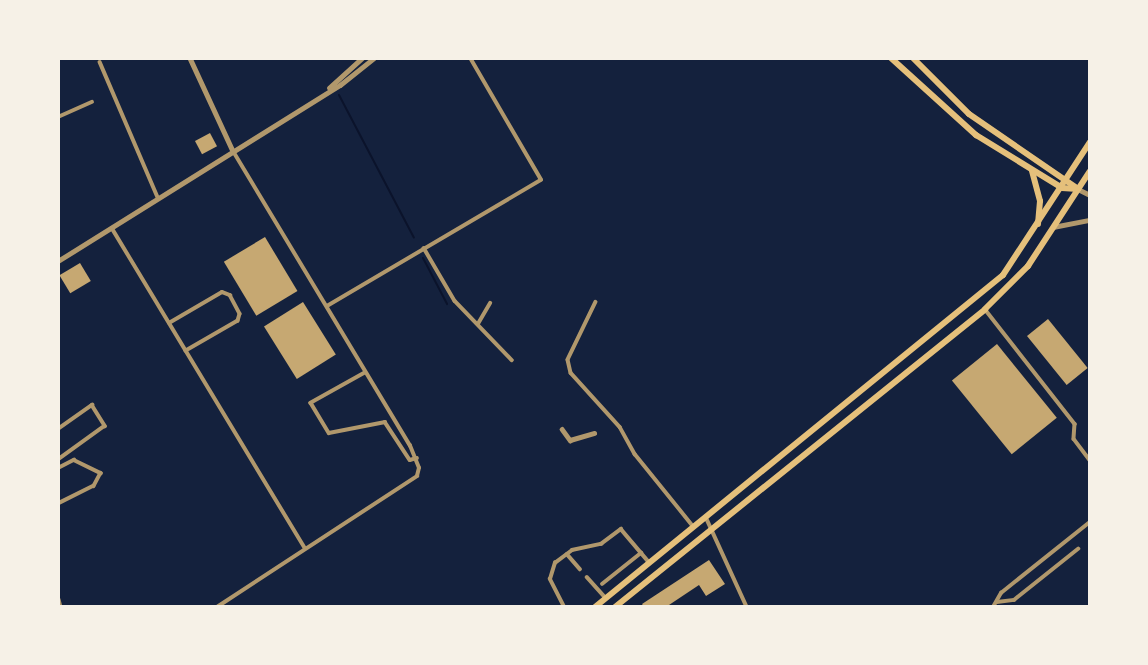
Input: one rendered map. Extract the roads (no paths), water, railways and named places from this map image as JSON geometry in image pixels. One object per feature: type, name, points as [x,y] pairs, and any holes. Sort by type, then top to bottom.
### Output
[{"type":"main road","points":[[891,58],[933,100],[996,148],[1062,188],[1078,189]]},
{"type":"main road","points":[[913,58],[969,114],[1078,189]]},
{"type":"main road","points":[[996,148],[1004,137]]},
{"type":"main road","points":[[595,607],[1003,275],[1038,226],[1090,142]]},
{"type":"main road","points":[[1032,171],[1040,201],[1038,226]]},
{"type":"main road","points":[[615,607],[985,309],[1028,266],[1090,171]]},
{"type":"main road","points":[[962,309],[971,320]]},
{"type":"street","points":[[190,58],[232,149],[417,458],[417,476],[217,607]]},
{"type":"street","points":[[328,88],[362,58]]},
{"type":"street","points":[[58,261],[374,58]]},
{"type":"street","points":[[327,306],[541,180],[472,59],[462,58]]},
{"type":"street","points":[[100,62],[158,197]]},
{"type":"street","points":[[354,64],[359,70]]},
{"type":"street","points":[[58,117],[92,102]]},
{"type":"street","points":[[1078,189],[1090,195]]},
{"type":"street","points":[[1053,227],[1090,220]]},
{"type":"street","points":[[110,227],[306,549]]},
{"type":"street","points":[[424,248],[455,300],[512,360]]},
{"type":"street","points":[[169,323],[222,292],[230,295],[240,314],[238,321],[186,351]]},
{"type":"street","points":[[596,302],[568,360],[571,373],[620,427],[635,454],[694,527]]},
{"type":"street","points":[[478,324],[490,303]]},
{"type":"street","points":[[985,309],[1076,424],[1074,439],[1090,460]]},
{"type":"street","points":[[366,373],[310,403],[329,433],[385,422],[410,460],[417,458]]},
{"type":"street","points":[[58,429],[92,405],[105,426],[58,460]]},
{"type":"street","points":[[562,429],[570,440],[594,433]]},
{"type":"street","points":[[58,468],[74,460],[101,473],[94,486],[58,504]]},
{"type":"street","points":[[706,517],[747,607]]},
{"type":"street","points":[[995,605],[1001,593],[1090,522]]},
{"type":"street","points":[[564,607],[550,579],[555,563],[567,554],[601,544],[621,529],[650,563]]},
{"type":"street","points":[[995,605],[1014,600],[1078,549]]},
{"type":"street","points":[[602,584],[641,553]]},
{"type":"street","points":[[567,554],[580,569]]},
{"type":"street","points":[[587,577],[606,598]]},
{"type":"street","points":[[58,599],[60,607]]},
{"type":"waterway","points":[[339,95],[414,238]]},
{"type":"waterway","points":[[423,258],[447,304]]}]
